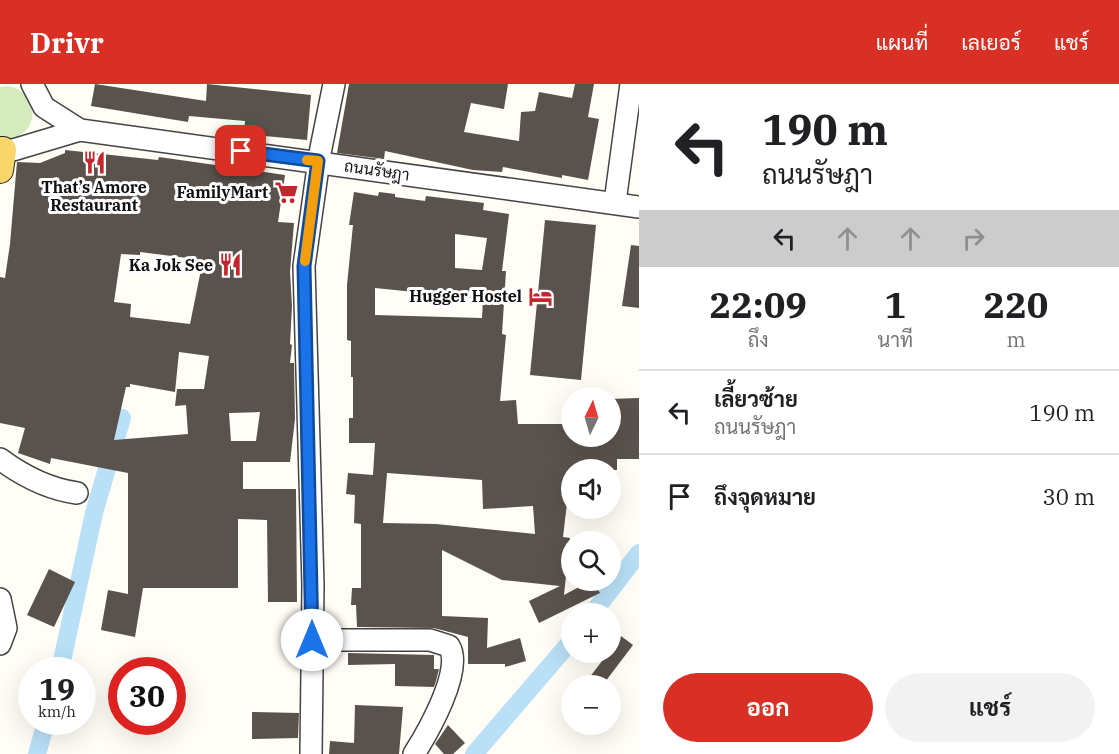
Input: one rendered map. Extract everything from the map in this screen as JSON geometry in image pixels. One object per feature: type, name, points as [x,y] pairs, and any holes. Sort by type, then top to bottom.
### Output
[{"type":"street","points":[[32,84],[44,107],[80,130]]},
{"type":"street","points":[[311,754],[312,640],[304,266],[318,161],[334,84]]},
{"type":"street","points":[[615,202],[631,84]]},
{"type":"street","points":[[1,157],[13,150],[80,130]]},
{"type":"street","name":"ถนนรัษฎา","points":[[80,130],[639,207]]},
{"type":"street","points":[[0,459],[29,478],[54,488],[77,492]]},
{"type":"street","points":[[0,599],[6,628],[0,644]]},
{"type":"street","points":[[312,640],[430,640],[449,646],[454,653],[449,680],[427,734],[414,754]]},
{"type":"green space","points":[[0,87],[19,90],[32,105],[29,126],[21,135],[8,139],[0,139]]},
{"type":"building","points":[[95,84],[206,101],[207,84],[311,95],[307,140],[244,134],[245,121],[189,116],[188,122],[91,106]]},
{"type":"building","points":[[349,84],[508,84],[504,109],[471,103],[464,132],[519,141],[521,112],[535,111],[539,92],[572,98],[575,84],[594,84],[588,117],[599,119],[588,180],[562,175],[562,178],[503,167],[502,172],[473,170],[385,151],[384,159],[337,153]]},
{"type":"building","points":[[65,150],[158,160],[159,157],[285,175],[278,222],[294,223],[290,272],[292,306],[290,344],[292,345],[290,363],[294,363],[295,419],[290,462],[243,462],[243,489],[296,489],[297,602],[268,602],[267,520],[238,519],[238,588],[143,588],[135,637],[101,630],[108,590],[128,594],[128,473],[51,458],[50,464],[18,453],[25,428],[0,423],[0,277],[5,278],[17,162],[40,163],[65,153]],"holes":[[[140,252],[203,260],[190,324],[130,317],[131,304],[114,302],[121,254],[140,255]],[[179,352],[209,356],[204,389],[177,389],[175,406],[186,405],[188,434],[114,440],[126,387],[130,387],[130,384],[175,392]],[[260,412],[256,441],[231,441],[229,413]]]},
{"type":"building","points":[[354,192],[378,196],[379,192],[395,194],[395,197],[425,201],[426,196],[484,203],[483,210],[509,214],[502,271],[506,271],[502,334],[506,335],[500,401],[516,400],[518,424],[561,424],[561,447],[621,447],[621,399],[639,398],[639,459],[561,459],[561,519],[565,519],[564,531],[561,531],[561,591],[564,591],[564,595],[571,591],[599,591],[600,593],[580,603],[561,603],[561,612],[539,623],[529,601],[560,586],[502,580],[442,550],[442,616],[488,618],[487,648],[520,638],[526,661],[505,667],[505,664],[468,664],[468,637],[434,628],[357,627],[356,605],[351,605],[352,588],[361,588],[361,524],[354,523],[355,495],[346,494],[348,473],[373,475],[375,443],[349,443],[349,418],[353,418],[353,377],[351,377],[351,341],[347,340],[347,285],[353,225],[349,225]],"holes":[[[455,234],[487,238],[482,270],[455,268]],[[375,288],[483,299],[482,318],[375,315]],[[387,473],[482,480],[483,509],[533,506],[535,534],[436,524],[383,523]]]},
{"type":"building","points":[[545,220],[596,225],[581,380],[530,375]]},
{"type":"building","points":[[631,245],[639,246],[639,308],[622,306]]},
{"type":"building","points":[[49,569],[75,582],[54,627],[27,615]]},
{"type":"building","points":[[621,636],[633,645],[621,661]]},
{"type":"building","points":[[348,653],[434,655],[434,669],[439,669],[434,687],[395,686],[395,664],[348,665]]},
{"type":"building","points":[[600,663],[619,663],[610,675],[591,675]]},
{"type":"building","points":[[355,705],[403,707],[399,754],[329,754],[330,741],[354,743]]},
{"type":"building","points":[[252,712],[299,713],[298,738],[252,739]]},
{"type":"building","points":[[448,725],[465,743],[453,754],[444,754],[435,744]]},
{"type":"waterway","points":[[63,657],[94,513],[122,418]]},
{"type":"waterway","points":[[600,603],[639,553]]},
{"type":"waterway","points":[[474,754],[561,653]]},
{"type":"waterway","points":[[37,754],[42,735]]},
{"type":"slow traffic","points":[[305,261],[318,161],[307,160]]},
{"type":"place","name":"That’s Amore Restaurant","points":[[94,162]]},
{"type":"place","name":"FamilyMart","points":[[286,192]]},
{"type":"place","name":"Ka Jok See","points":[[231,265]]},
{"type":"place","name":"Hugger Hostel","points":[[540,296]]},
{"type":"route","points":[[241,151],[318,161],[304,266],[313,585],[312,640]]}]
